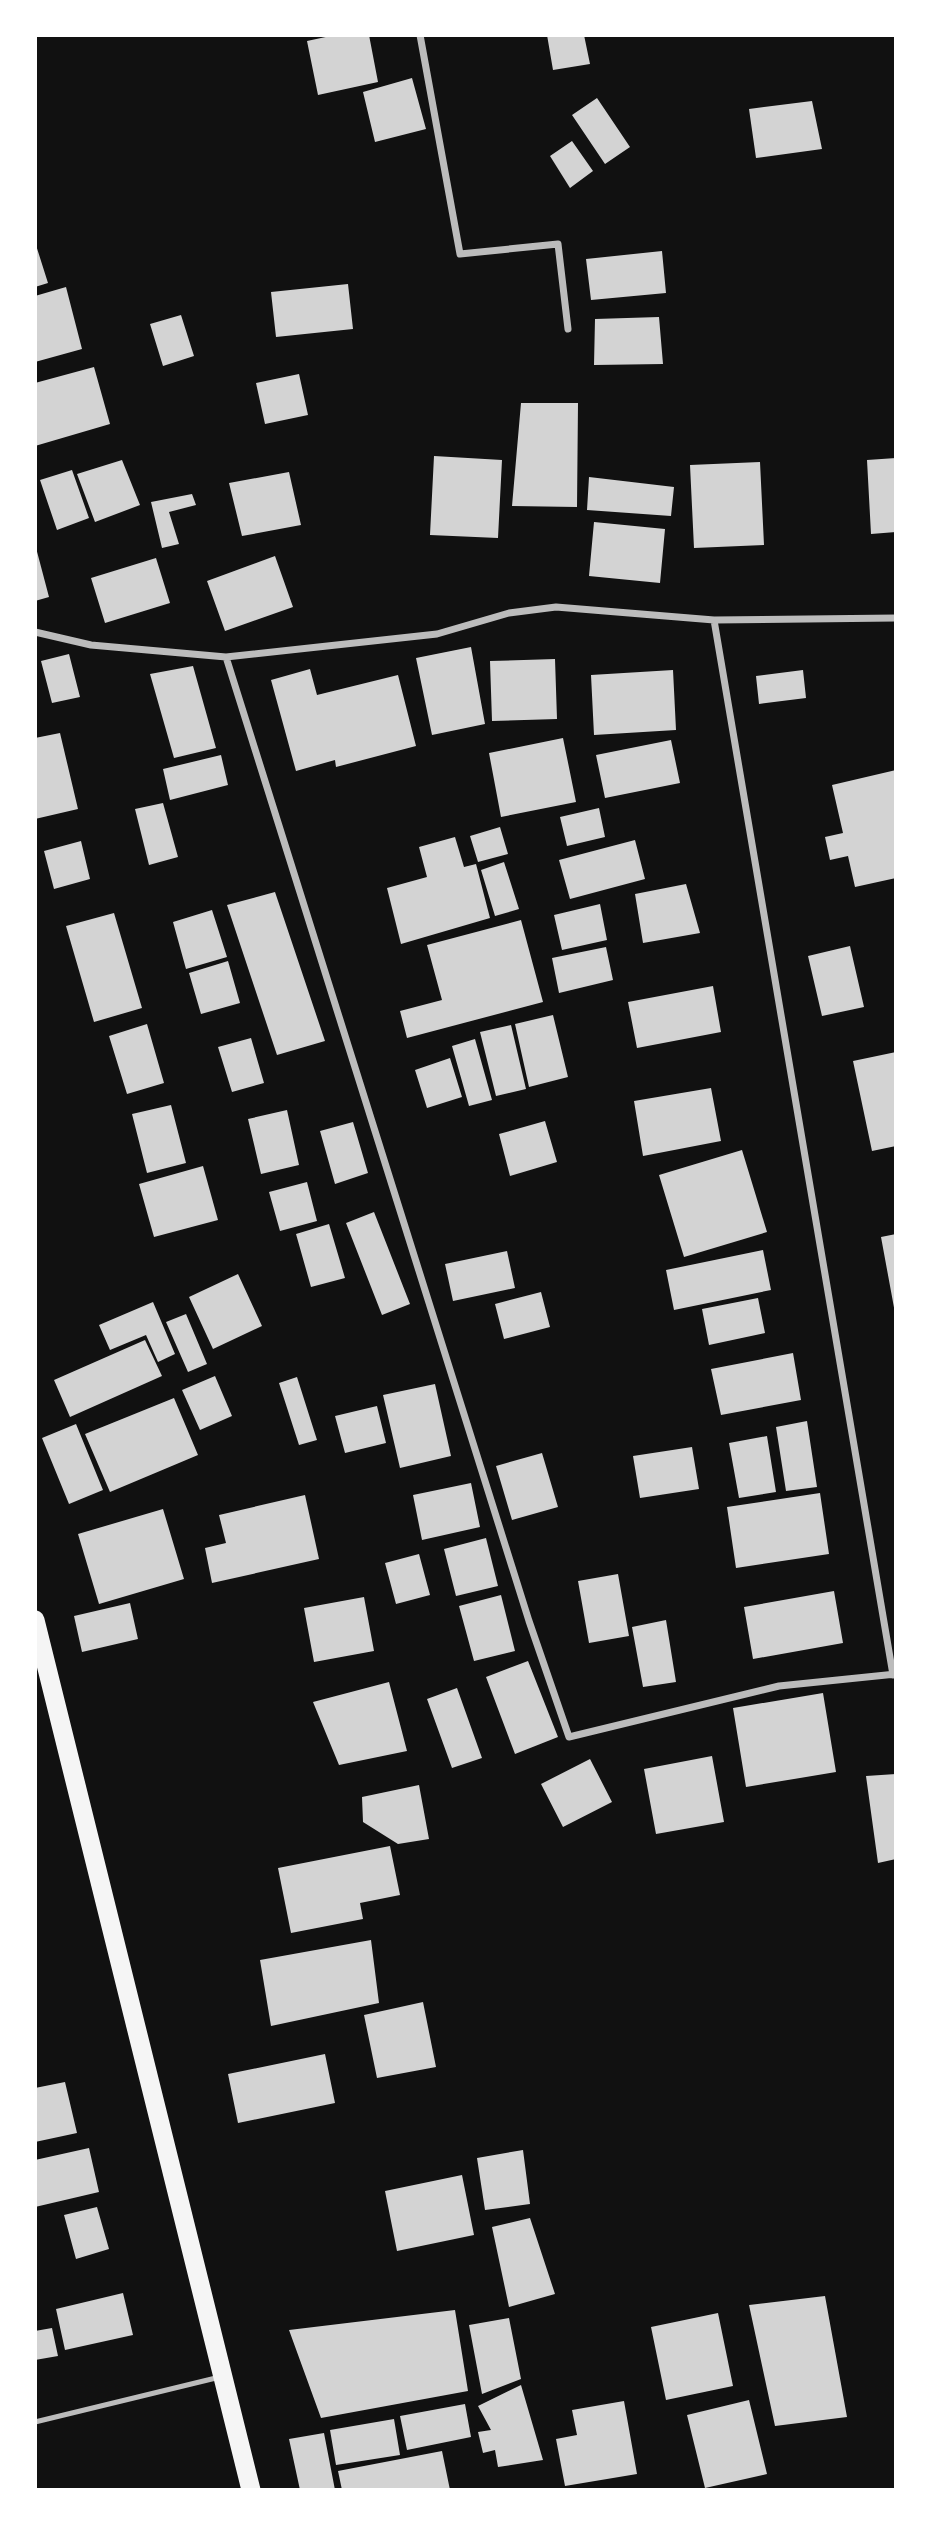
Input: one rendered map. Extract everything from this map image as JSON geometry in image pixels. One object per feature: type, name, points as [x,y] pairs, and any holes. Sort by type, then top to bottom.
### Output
[{"type":"highway","points":[[35,1620],[251,2490]]},
{"type":"street","points":[[420,35],[460,254],[558,244],[568,329]]},
{"type":"street","points":[[35,632],[91,645],[226,657],[437,634],[509,613],[556,607],[714,620],[896,618]]},
{"type":"street","points":[[226,657],[528,1621],[569,1737],[779,1686],[894,1675],[714,620]]},
{"type":"lane","points":[[35,2422],[223,2376]]},
{"type":"building","points":[[335,35],[369,35],[378,82],[318,95],[307,41]]},
{"type":"building","points":[[547,35],[584,35],[590,64],[553,70]]},
{"type":"building","points":[[412,78],[426,129],[375,142],[363,92]]},
{"type":"building","points":[[597,98],[630,147],[605,164],[572,115]]},
{"type":"building","points":[[812,101],[822,149],[756,158],[749,109]]},
{"type":"building","points":[[572,141],[593,171],[570,188],[550,156]]},
{"type":"building","points":[[35,242],[48,283],[35,287]]},
{"type":"building","points":[[662,251],[666,293],[591,300],[586,259]]},
{"type":"building","points":[[348,284],[353,329],[276,337],[271,292]]},
{"type":"building","points":[[66,287],[82,349],[35,362],[35,296]]},
{"type":"building","points":[[181,315],[194,356],[163,366],[150,324]]},
{"type":"building","points":[[659,317],[663,364],[594,365],[595,319]]},
{"type":"building","points":[[94,367],[110,424],[35,446],[35,383]]},
{"type":"building","points":[[299,374],[308,415],[265,424],[256,383]]},
{"type":"building","points":[[521,403],[578,403],[577,507],[512,506]]},
{"type":"building","points":[[434,456],[502,460],[498,538],[430,535]]},
{"type":"building","points":[[896,458],[896,532],[871,534],[867,460]]},
{"type":"building","points":[[122,460],[140,505],[95,522],[77,474]]},
{"type":"building","points":[[760,462],[764,545],[694,548],[690,465]]},
{"type":"building","points":[[72,470],[89,518],[57,530],[40,480]]},
{"type":"building","points":[[289,472],[301,525],[242,536],[229,483]]},
{"type":"building","points":[[589,477],[674,487],[671,516],[587,510]]},
{"type":"building","points":[[192,494],[196,505],[169,512],[179,544],[162,548],[151,502]]},
{"type":"building","points":[[594,522],[665,529],[660,583],[589,576]]},
{"type":"building","points":[[35,544],[49,597],[35,601]]},
{"type":"building","points":[[275,556],[293,607],[225,631],[207,581]]},
{"type":"building","points":[[156,558],[170,603],[105,623],[91,578]]},
{"type":"building","points":[[471,647],[485,724],[432,735],[416,658]]},
{"type":"building","points":[[69,654],[80,697],[52,703],[41,661]]},
{"type":"building","points":[[555,659],[557,719],[492,721],[490,661]]},
{"type":"building","points":[[193,666],[216,748],[174,758],[150,674]]},
{"type":"building","points":[[310,669],[317,695],[398,675],[416,746],[336,767],[335,760],[296,771],[271,680]]},
{"type":"building","points":[[673,670],[676,730],[594,735],[591,675]]},
{"type":"building","points":[[803,670],[806,698],[759,704],[756,676]]},
{"type":"building","points":[[60,733],[78,809],[35,819],[35,738]]},
{"type":"building","points":[[563,738],[576,802],[501,817],[489,753]]},
{"type":"building","points":[[671,740],[680,783],[605,798],[596,755]]},
{"type":"building","points":[[221,755],[228,785],[170,800],[163,769]]},
{"type":"building","points":[[896,770],[896,878],[855,887],[848,856],[830,860],[825,837],[843,833],[832,785]]},
{"type":"building","points":[[163,803],[178,857],[149,865],[135,809]]},
{"type":"building","points":[[599,808],[605,837],[567,846],[560,817]]},
{"type":"building","points":[[500,827],[508,854],[478,862],[470,836]]},
{"type":"building","points":[[455,837],[464,867],[476,864],[490,918],[401,944],[387,888],[427,877],[419,847]]},
{"type":"building","points":[[635,840],[645,879],[570,899],[559,860]]},
{"type":"building","points":[[81,841],[90,879],[54,889],[44,851]]},
{"type":"building","points":[[504,862],[519,909],[495,916],[481,870]]},
{"type":"building","points":[[686,884],[700,933],[643,943],[635,894]]},
{"type":"building","points":[[275,892],[325,1041],[277,1055],[227,905]]},
{"type":"building","points":[[600,904],[607,940],[562,950],[554,915]]},
{"type":"building","points":[[212,910],[227,957],[186,969],[173,922]]},
{"type":"building","points":[[114,913],[142,1008],[94,1022],[66,926]]},
{"type":"building","points":[[521,920],[543,1002],[407,1038],[400,1011],[442,1000],[427,945]]},
{"type":"building","points":[[850,946],[864,1007],[822,1016],[808,956]]},
{"type":"building","points":[[606,947],[613,980],[559,993],[552,958]]},
{"type":"building","points":[[228,961],[240,1003],[201,1014],[189,973]]},
{"type":"building","points":[[713,986],[721,1032],[637,1048],[628,1002]]},
{"type":"building","points":[[553,1015],[568,1077],[529,1087],[515,1024]]},
{"type":"building","points":[[147,1024],[164,1083],[127,1094],[109,1036]]},
{"type":"building","points":[[511,1025],[526,1089],[496,1096],[480,1032]]},
{"type":"building","points":[[251,1038],[264,1083],[232,1092],[218,1047]]},
{"type":"building","points":[[475,1039],[492,1100],[469,1106],[452,1046]]},
{"type":"building","points":[[896,1052],[896,1146],[872,1151],[853,1061]]},
{"type":"building","points":[[450,1058],[462,1097],[427,1108],[415,1070]]},
{"type":"building","points":[[711,1088],[721,1141],[643,1156],[634,1101]]},
{"type":"building","points":[[171,1105],[186,1163],[147,1173],[132,1114]]},
{"type":"building","points":[[287,1110],[299,1165],[261,1174],[248,1119]]},
{"type":"building","points":[[545,1121],[557,1162],[510,1176],[499,1134]]},
{"type":"building","points":[[353,1122],[368,1173],[335,1184],[320,1131]]},
{"type":"building","points":[[742,1150],[767,1232],[684,1257],[659,1175]]},
{"type":"building","points":[[203,1166],[218,1220],[154,1237],[139,1184]]},
{"type":"building","points":[[307,1182],[317,1221],[280,1231],[269,1192]]},
{"type":"building","points":[[374,1212],[410,1304],[382,1315],[346,1223]]},
{"type":"building","points":[[329,1224],[345,1278],[311,1287],[296,1234]]},
{"type":"building","points":[[896,1234],[896,1313],[895,1313],[881,1237]]},
{"type":"building","points":[[763,1250],[771,1290],[674,1310],[666,1270]]},
{"type":"building","points":[[507,1251],[515,1288],[453,1301],[445,1264]]},
{"type":"building","points":[[238,1274],[262,1326],[213,1349],[189,1297]]},
{"type":"building","points":[[541,1292],[550,1327],[504,1339],[495,1304]]},
{"type":"building","points":[[758,1298],[765,1333],[709,1345],[702,1309]]},
{"type":"building","points":[[153,1302],[175,1354],[158,1362],[146,1335],[110,1350],[99,1325]]},
{"type":"building","points":[[186,1314],[207,1364],[188,1372],[166,1322]]},
{"type":"building","points":[[145,1340],[162,1376],[70,1417],[54,1380]]},
{"type":"building","points":[[793,1353],[801,1400],[721,1415],[711,1369]]},
{"type":"building","points":[[215,1376],[232,1416],[200,1430],[182,1390]]},
{"type":"building","points":[[297,1377],[317,1440],[299,1445],[279,1383]]},
{"type":"building","points":[[435,1384],[451,1456],[400,1468],[383,1395]]},
{"type":"building","points":[[174,1398],[198,1455],[110,1492],[85,1434]]},
{"type":"building","points":[[377,1406],[386,1443],[345,1453],[335,1416]]},
{"type":"building","points":[[807,1421],[817,1487],[786,1491],[776,1427]]},
{"type":"building","points":[[76,1424],[103,1490],[69,1504],[42,1438]]},
{"type":"building","points":[[767,1436],[776,1492],[739,1498],[729,1443]]},
{"type":"building","points":[[692,1447],[699,1489],[640,1498],[633,1456]]},
{"type":"building","points":[[542,1453],[558,1507],[512,1520],[496,1466]]},
{"type":"building","points":[[471,1483],[480,1527],[422,1540],[413,1495]]},
{"type":"building","points":[[820,1493],[829,1554],[736,1568],[727,1507]]},
{"type":"building","points":[[305,1495],[319,1559],[212,1583],[205,1548],[226,1543],[219,1515]]},
{"type":"building","points":[[163,1509],[184,1579],[99,1604],[78,1534]]},
{"type":"building","points":[[486,1538],[498,1586],[456,1596],[444,1549]]},
{"type":"building","points":[[419,1554],[430,1595],[396,1604],[385,1563]]},
{"type":"building","points":[[618,1574],[629,1636],[589,1643],[578,1581]]},
{"type":"building","points":[[834,1591],[843,1643],[753,1659],[744,1607]]},
{"type":"building","points":[[501,1595],[515,1651],[474,1661],[459,1606]]},
{"type":"building","points":[[364,1597],[374,1651],[314,1662],[304,1608]]},
{"type":"building","points":[[130,1603],[138,1639],[82,1652],[74,1616]]},
{"type":"building","points":[[666,1620],[676,1682],[643,1687],[632,1627]]},
{"type":"building","points":[[528,1661],[558,1737],[515,1754],[486,1677]]},
{"type":"building","points":[[389,1682],[407,1751],[339,1765],[313,1702]]},
{"type":"building","points":[[457,1688],[482,1758],[452,1768],[427,1699]]},
{"type":"building","points":[[823,1693],[836,1772],[746,1787],[733,1708]]},
{"type":"building","points":[[712,1756],[724,1822],[656,1834],[644,1769]]},
{"type":"building","points":[[590,1759],[612,1802],[563,1827],[541,1784]]},
{"type":"building","points":[[896,1774],[896,1859],[878,1863],[866,1776]]},
{"type":"building","points":[[419,1785],[429,1839],[398,1844],[363,1822],[362,1797]]},
{"type":"building","points":[[390,1846],[400,1895],[360,1903],[363,1919],[291,1933],[278,1868]]},
{"type":"building","points":[[371,1940],[379,2003],[271,2026],[260,1960]]},
{"type":"building","points":[[423,2002],[436,2067],[377,2078],[364,2015]]},
{"type":"building","points":[[325,2054],[335,2103],[238,2123],[228,2074]]},
{"type":"building","points":[[65,2082],[77,2133],[35,2142],[35,2088]]},
{"type":"building","points":[[89,2148],[99,2192],[35,2207],[35,2160]]},
{"type":"building","points":[[523,2150],[530,2204],[485,2210],[477,2158]]},
{"type":"building","points":[[462,2175],[474,2235],[397,2251],[385,2191]]},
{"type":"building","points":[[97,2207],[109,2249],[76,2259],[64,2215]]},
{"type":"building","points":[[530,2218],[555,2294],[509,2307],[492,2227]]},
{"type":"building","points":[[123,2293],[133,2335],[65,2350],[56,2309]]},
{"type":"building","points":[[825,2296],[847,2417],[775,2426],[749,2305]]},
{"type":"building","points":[[455,2310],[468,2391],[321,2418],[289,2330]]},
{"type":"building","points":[[718,2313],[733,2386],[666,2400],[651,2327]]},
{"type":"building","points":[[509,2318],[521,2379],[482,2394],[469,2325]]},
{"type":"building","points":[[52,2328],[58,2356],[35,2360],[35,2331]]},
{"type":"building","points":[[521,2385],[543,2460],[498,2467],[495,2450],[483,2453],[478,2432],[491,2430],[478,2406]]},
{"type":"building","points":[[749,2400],[767,2474],[705,2488],[687,2415]]},
{"type":"building","points":[[624,2401],[637,2474],[565,2486],[556,2439],[577,2435],[572,2410]]},
{"type":"building","points":[[465,2404],[471,2437],[407,2450],[400,2416]]},
{"type":"building","points":[[394,2419],[400,2455],[336,2465],[330,2430]]},
{"type":"building","points":[[324,2433],[335,2490],[300,2490],[289,2439]]},
{"type":"building","points":[[442,2451],[450,2490],[342,2490],[338,2471]]}]
